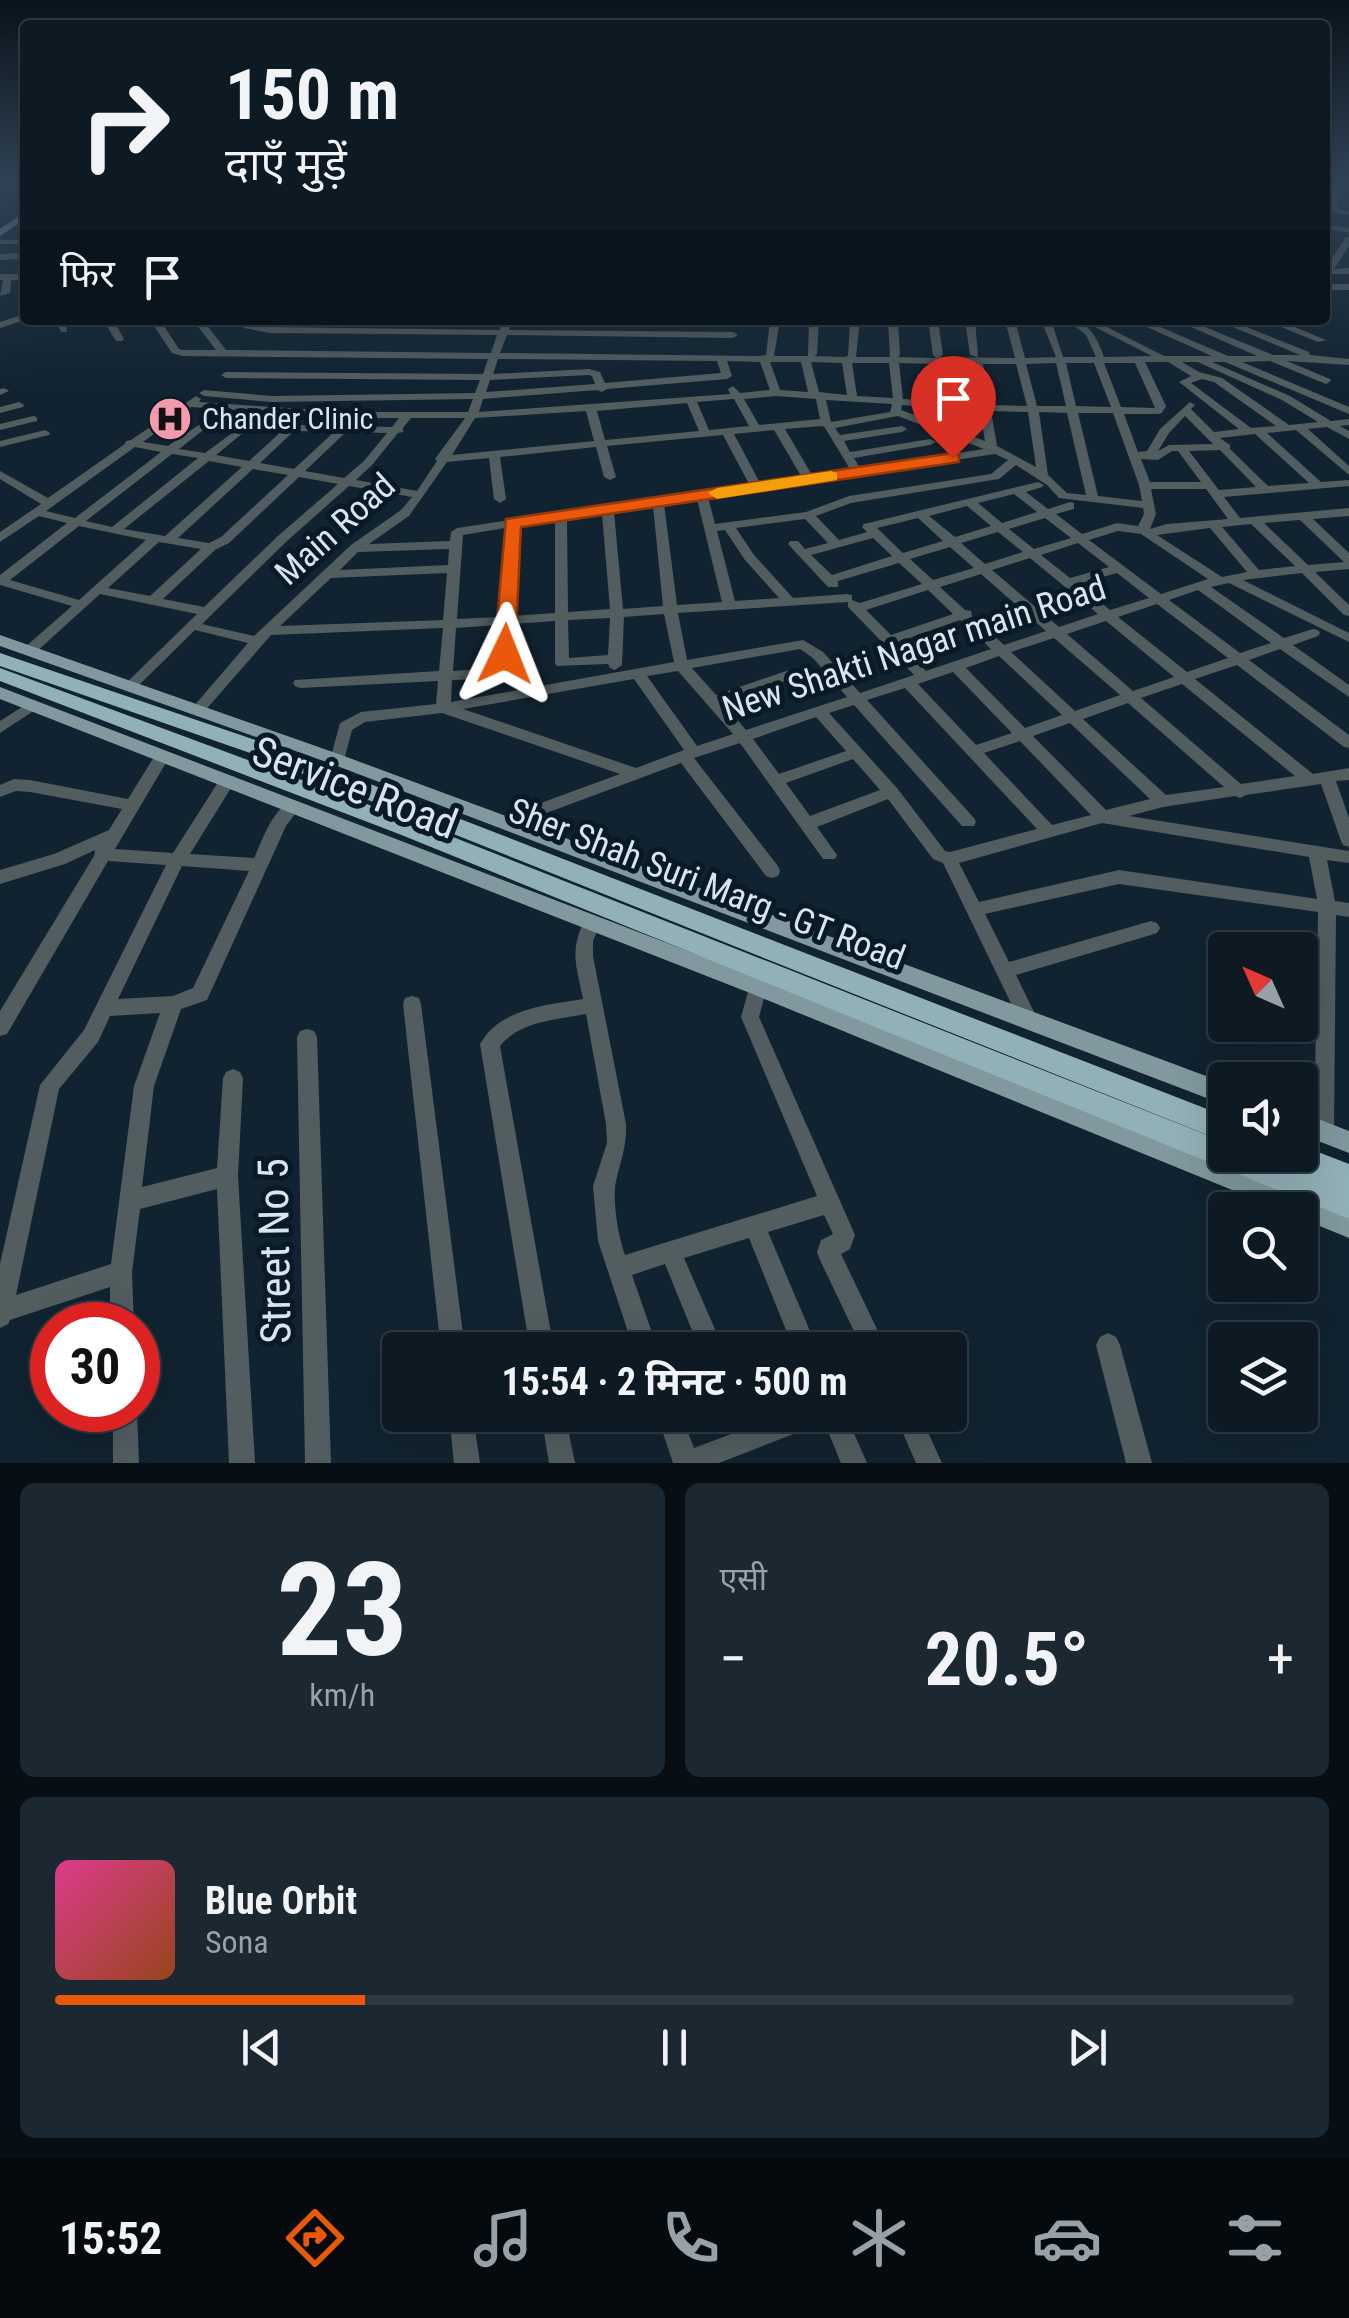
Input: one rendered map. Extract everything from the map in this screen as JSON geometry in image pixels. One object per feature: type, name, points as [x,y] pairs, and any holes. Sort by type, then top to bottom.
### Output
[{"type":"highway","name":"Sher Shah Suri Marg - GT Road","points":[[0,660],[166,708],[1208,1122]]},
{"type":"highway","name":"Sher Shah Suri Marg - GT Road","points":[[0,674],[399,836],[1349,1205]]},
{"type":"highway","points":[[1318,1165],[1349,1178]]},
{"type":"main road","name":"Service Road","points":[[0,640],[130,686],[166,708],[198,710],[338,760],[1208,1087]]},
{"type":"main road","name":"Service Road","points":[[0,694],[293,806],[399,836],[592,922],[1349,1224]]},
{"type":"main road","points":[[1318,1130],[1349,1142]]},
{"type":"street","points":[[0,293],[8,292],[4,277]]},
{"type":"street","points":[[111,325],[119,338]]},
{"type":"street","points":[[158,325],[178,352],[224,354],[1316,358],[1349,362]]},
{"type":"street","points":[[202,325],[224,354]]},
{"type":"street","points":[[246,325],[270,330],[337,332],[733,335]]},
{"type":"street","points":[[0,538],[190,404],[276,325]]},
{"type":"street","points":[[337,332],[340,325]]},
{"type":"street","points":[[371,332],[375,325]]},
{"type":"street","points":[[456,333],[460,325]]},
{"type":"street","name":"Main Road","points":[[198,710],[262,636],[326,574],[354,548],[405,513],[420,495],[472,415],[506,325]]},
{"type":"street","points":[[548,334],[551,325]]},
{"type":"street","points":[[587,334],[589,325]]},
{"type":"street","points":[[651,334],[653,325]]},
{"type":"street","points":[[686,334],[688,325]]},
{"type":"street","points":[[735,325],[726,376],[756,429]]},
{"type":"street","points":[[774,325],[766,356],[780,393],[804,424]]},
{"type":"street","points":[[813,325],[808,356],[817,394],[827,424],[858,473]]},
{"type":"street","points":[[852,397],[849,357],[854,325]]},
{"type":"street","points":[[442,459],[886,418],[897,406],[892,325]]},
{"type":"street","points":[[933,325],[945,404],[941,428]]},
{"type":"street","points":[[971,325],[992,452]]},
{"type":"street","points":[[1011,325],[1032,409],[1041,480]]},
{"type":"street","points":[[1048,325],[1075,410],[1093,499]]},
{"type":"street","points":[[1078,325],[1090,334],[1139,456],[1150,514],[1146,533]]},
{"type":"street","points":[[1096,325],[1225,385],[1294,428],[1349,472]]},
{"type":"street","points":[[1147,325],[1349,411]]},
{"type":"street","points":[[1160,331],[1177,325]]},
{"type":"street","points":[[1197,325],[1326,381]]},
{"type":"street","points":[[1234,325],[1316,358]]},
{"type":"street","points":[[1253,332],[1269,325]]},
{"type":"street","points":[[1287,325],[1320,340]]},
{"type":"street","points":[[495,355],[727,356]]},
{"type":"street","points":[[1099,357],[1165,358]]},
{"type":"street","points":[[678,358],[685,381]]},
{"type":"street","points":[[1196,358],[1297,404],[1302,411],[1349,436]]},
{"type":"street","points":[[190,404],[346,415],[472,415],[780,393],[852,397],[897,406],[1160,410],[1138,359]]},
{"type":"street","points":[[1303,392],[1349,371]]},
{"type":"street","points":[[226,375],[488,377],[589,372],[598,378],[602,388]]},
{"type":"street","points":[[1225,385],[1256,372]]},
{"type":"street","points":[[1204,375],[1183,381],[1253,431],[1318,486]]},
{"type":"street","points":[[204,393],[272,399],[481,396],[726,376]]},
{"type":"street","points":[[1139,456],[1150,454],[1164,431],[1199,395]]},
{"type":"street","points":[[690,399],[705,433]]},
{"type":"street","points":[[0,410],[19,405]]},
{"type":"street","points":[[897,406],[1014,461],[1063,496],[1149,505]]},
{"type":"street","points":[[591,409],[610,478]]},
{"type":"street","points":[[1186,410],[1214,434],[1264,490]]},
{"type":"street","points":[[130,686],[283,538],[348,482],[408,416]]},
{"type":"street","points":[[0,427],[33,419]]},
{"type":"street","points":[[1214,434],[1349,422]]},
{"type":"street","points":[[83,604],[0,581],[203,424]]},
{"type":"street","points":[[778,427],[832,506]]},
{"type":"street","points":[[30,650],[294,429],[399,430]]},
{"type":"street","points":[[836,438],[902,429]]},
{"type":"street","points":[[114,531],[239,431]]},
{"type":"street","points":[[152,602],[211,547],[225,540],[341,431]]},
{"type":"street","points":[[726,432],[757,488]]},
{"type":"street","points":[[0,444],[44,433]]},
{"type":"street","points":[[847,456],[930,442]]},
{"type":"street","points":[[130,443],[420,495]]},
{"type":"street","points":[[1139,456],[1156,458],[1167,449],[1226,447]]},
{"type":"street","points":[[1182,448],[1237,522]]},
{"type":"street","points":[[443,708],[455,536],[461,530],[992,452]]},
{"type":"street","points":[[494,454],[500,499]]},
{"type":"street","points":[[711,528],[808,515],[832,506],[995,477],[1014,461]]},
{"type":"street","points":[[0,474],[48,503]]},
{"type":"street","points":[[1041,480],[970,503],[868,527],[1004,649],[1163,801]]},
{"type":"street","points":[[1144,485],[1264,490],[1349,483]]},
{"type":"street","points":[[1016,490],[1349,743]]},
{"type":"street","points":[[702,496],[728,605]]},
{"type":"street","points":[[658,502],[682,666],[743,736],[829,855]]},
{"type":"street","points":[[970,503],[1319,779],[1349,841]]},
{"type":"street","points":[[829,580],[1070,506]]},
{"type":"street","points":[[608,509],[617,612],[617,678]]},
{"type":"street","points":[[36,512],[77,524],[211,547]]},
{"type":"street","points":[[1146,533],[1349,512]]},
{"type":"street","points":[[920,514],[1240,792]]},
{"type":"street","points":[[1302,514],[1349,562]]},
{"type":"street","points":[[808,515],[836,544]]},
{"type":"street","points":[[561,516],[560,617],[564,665],[614,659]]},
{"type":"street","points":[[1254,520],[1349,612]]},
{"type":"street","points":[[300,683],[443,676],[502,668],[512,522]]},
{"type":"street","points":[[1212,524],[1256,574]]},
{"type":"street","points":[[728,525],[749,557],[790,602]]},
{"type":"street","points":[[194,626],[262,636],[728,605],[852,603],[932,584],[1117,527],[1146,533],[1223,579],[1349,638]]},
{"type":"street","points":[[874,534],[798,548],[889,640],[975,752],[1049,832]]},
{"type":"street","points":[[354,548],[456,544]]},
{"type":"street","name":"New Shakti Nagar main Road","points":[[506,822],[743,736],[1200,584],[1349,562]]},
{"type":"street","points":[[1070,582],[1119,568]]},
{"type":"street","points":[[326,574],[455,569]]},
{"type":"street","points":[[1200,584],[1349,692]]},
{"type":"street","points":[[98,590],[208,612]]},
{"type":"street","points":[[889,640],[966,614]]},
{"type":"street","points":[[975,752],[1313,633]]},
{"type":"street","points":[[338,760],[345,728],[354,719],[443,708],[802,644],[818,655],[968,822]]},
{"type":"street","points":[[954,665],[1104,818],[1349,857]]},
{"type":"street","points":[[714,701],[797,672]]},
{"type":"street","points":[[638,675],[689,755],[772,871]]},
{"type":"street","points":[[0,728],[34,705]]},
{"type":"street","points":[[443,708],[637,774]]},
{"type":"street","points":[[819,711],[891,792],[939,855],[950,859],[1163,801],[1349,774]]},
{"type":"street","points":[[776,781],[856,753]]},
{"type":"street","points":[[0,1028],[162,756]]},
{"type":"street","points":[[0,1313],[50,1085],[91,1036],[177,860],[219,788],[228,780]]},
{"type":"street","points":[[0,791],[14,784],[130,805]]},
{"type":"street","points":[[807,824],[891,792]]},
{"type":"street","points":[[106,1008],[174,1004],[190,1000],[204,988],[279,823],[293,806]]},
{"type":"street","points":[[0,877],[111,836]]},
{"type":"street","points":[[1316,852],[1326,906],[1324,1132]]},
{"type":"street","points":[[101,854],[259,865]]},
{"type":"street","points":[[950,859],[1028,1018]]},
{"type":"street","points":[[974,910],[1119,877],[1349,910]]},
{"type":"street","points":[[592,922],[584,941],[584,956],[617,1143],[606,1174],[604,1200],[617,1268],[640,1332]]},
{"type":"street","points":[[1004,970],[1152,928]]},
{"type":"street","points":[[758,987],[750,1018],[844,1237],[828,1252],[866,1332]]},
{"type":"street","points":[[122,1302],[121,1272],[144,1086],[174,1004]]},
{"type":"street","points":[[412,1004],[451,1332]]},
{"type":"street","points":[[539,1332],[490,1044],[496,1034],[514,1024],[593,1006]]},
{"type":"street","name":"Street No 5","points":[[307,1037],[318,1463]]},
{"type":"street","points":[[233,1078],[228,1176],[242,1463]]},
{"type":"street","points":[[130,1201],[228,1176]]},
{"type":"street","points":[[617,1268],[829,1202]]},
{"type":"street","points":[[754,1225],[799,1332]]},
{"type":"street","points":[[670,1252],[704,1332]]},
{"type":"street","points":[[0,1313],[121,1272]]},
{"type":"street","points":[[1108,1345],[1139,1463]]},
{"type":"street","points":[[125,1432],[126,1463]]},
{"type":"street","points":[[463,1432],[467,1463]]},
{"type":"street","points":[[556,1432],[562,1463]]},
{"type":"street","points":[[675,1432],[686,1463],[769,1432]]},
{"type":"street","points":[[747,1432],[750,1439]]},
{"type":"street","points":[[841,1432],[854,1463]]},
{"type":"street","points":[[915,1432],[929,1463]]},
{"type":"slow traffic","points":[[717,493],[831,477]]},
{"type":"place","name":"Chander Clinic","points":[[170,419]]},
{"type":"route","points":[[505,654],[512,522],[953,458]]}]
